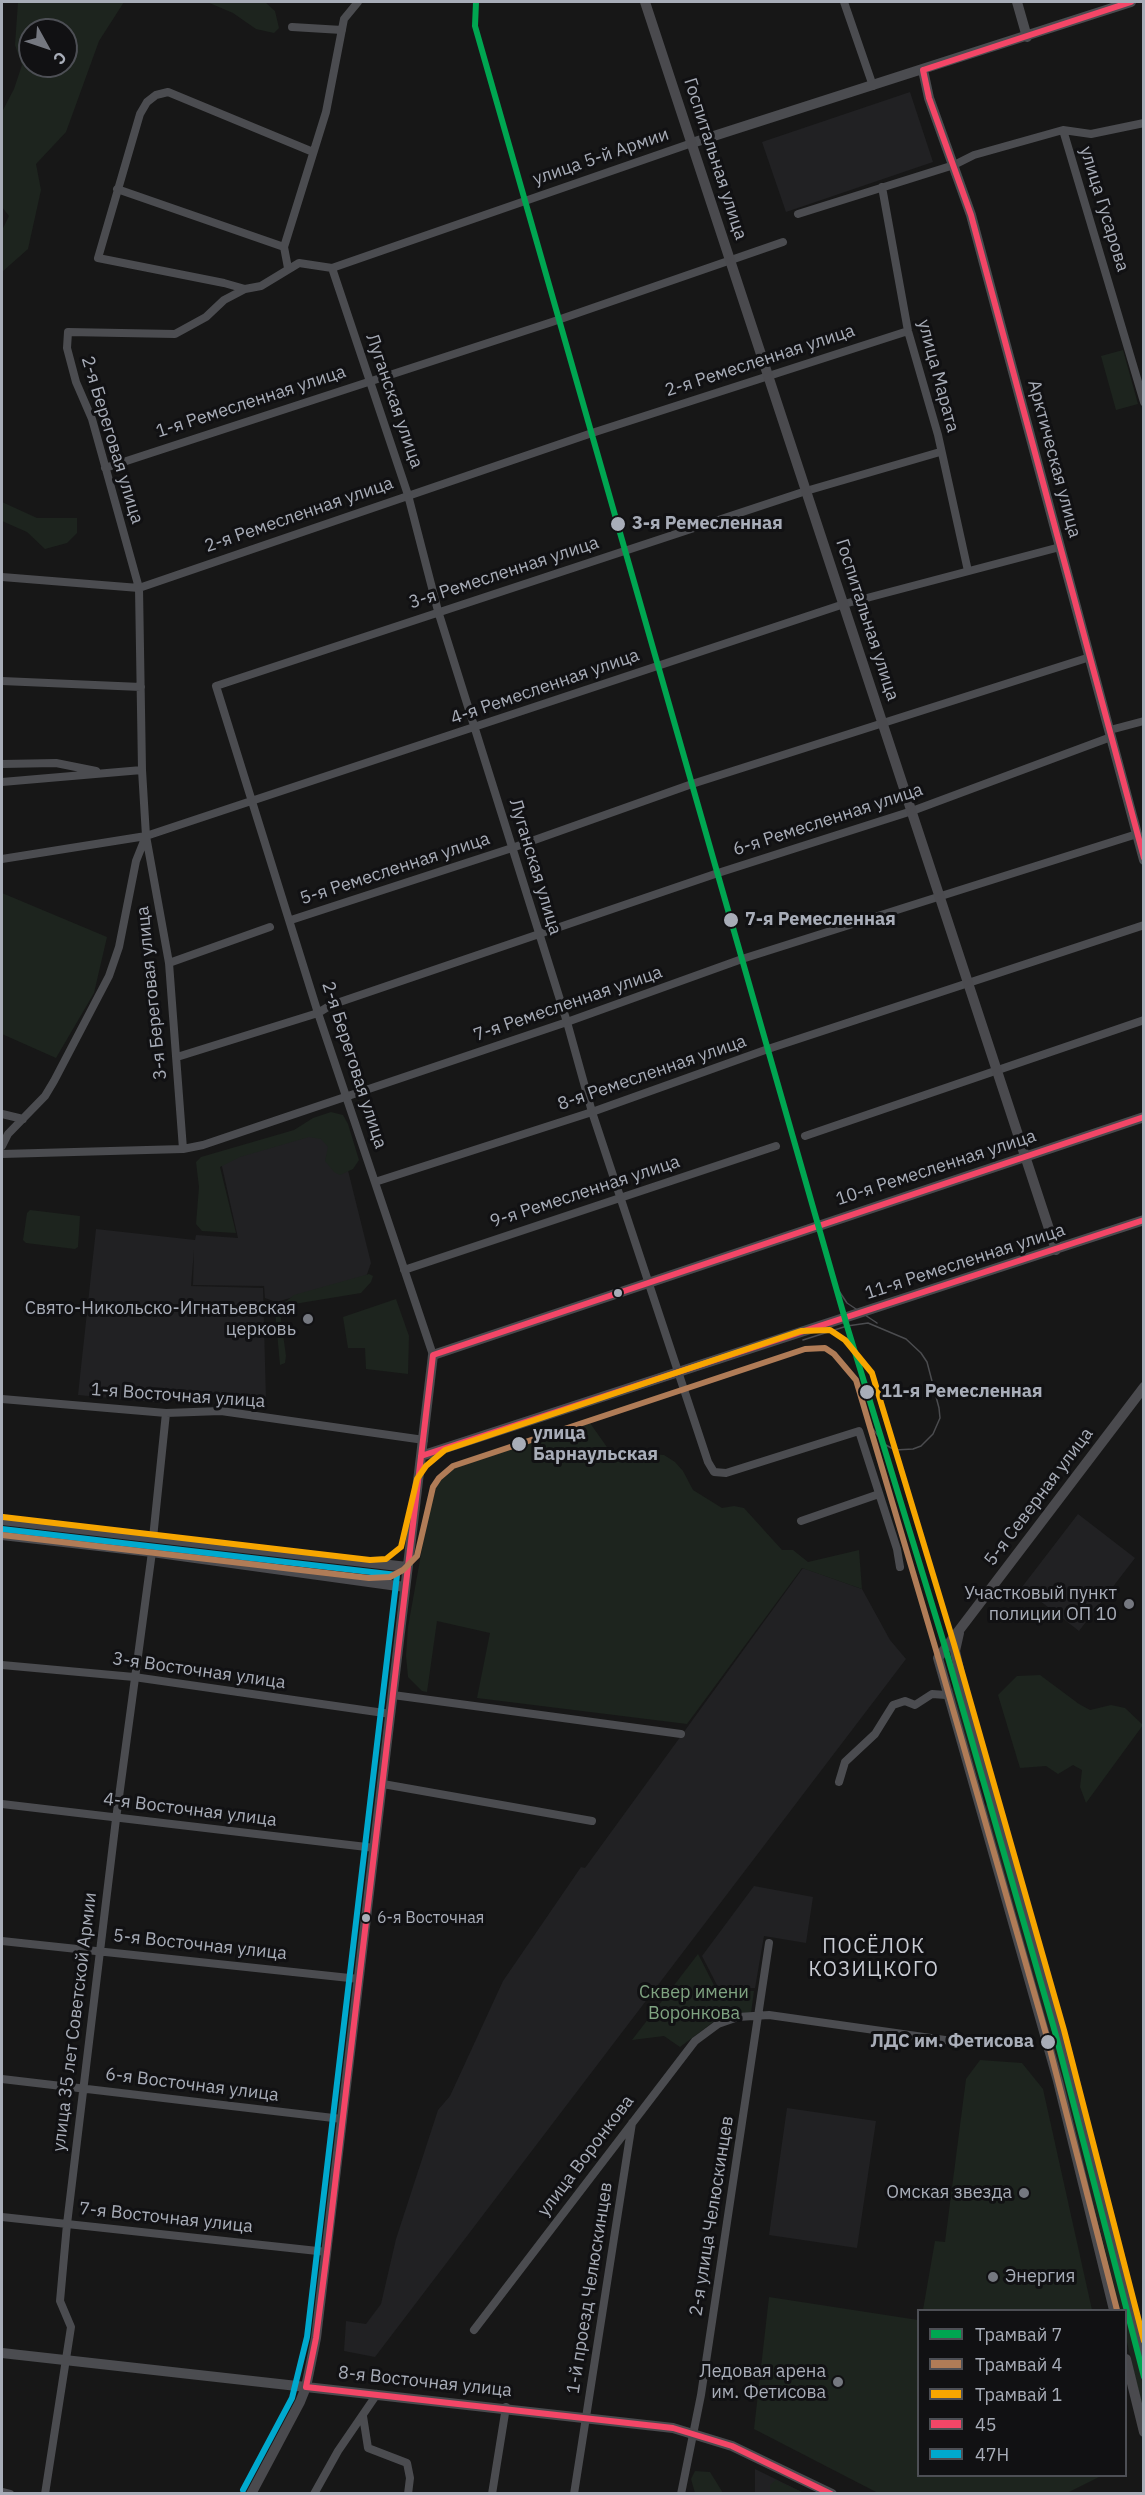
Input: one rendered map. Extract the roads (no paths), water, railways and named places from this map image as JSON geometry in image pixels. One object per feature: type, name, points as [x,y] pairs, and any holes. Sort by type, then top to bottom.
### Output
[{"type":"main road","name":"Госпитальная улица","points":[[645,2],[1027,1156],[1056,1250]]},
{"type":"main road","name":"10-я Ремесленная улица","points":[[433,1356],[1143,1116]]},
{"type":"main road","name":"11-я Ремесленная улица","points":[[421,1456],[678,1374],[1143,1220]]},
{"type":"main road","name":"2-я Береговая улица","points":[[251,2493],[287,2428],[306,2386],[316,2338],[433,1356]]},
{"type":"main road","name":"5-я Северная улица","points":[[1114,2309],[1058,2081],[946,1695],[938,1658],[1143,1387]]},
{"type":"main road","points":[[2,1520],[407,1567]]},
{"type":"main road","points":[[2,1535],[152,1552],[405,1587]]},
{"type":"main road","points":[[961,1627],[955,1651],[957,1662],[1069,2061],[1143,2360]]},
{"type":"main road","points":[[975,1793],[991,1788]]},
{"type":"main road","points":[[1127,2367],[1143,2432]]},
{"type":"main road","name":"8-я Восточная улица","points":[[306,2386],[506,2407],[694,2433],[763,2459],[832,2493]]},
{"type":"street","points":[[288,268],[284,247],[326,112],[344,19],[358,2]]},
{"type":"street","points":[[844,2],[873,86]]},
{"type":"street","points":[[1017,2],[1027,37]]},
{"type":"street","name":"улица 5-й Армии","points":[[288,268],[299,263],[332,268],[692,144],[1131,2]]},
{"type":"street","points":[[292,27],[342,30]]},
{"type":"street","name":"Арктическая улица","points":[[923,70],[929,98],[971,215],[1143,860]]},
{"type":"street","points":[[245,290],[98,258],[140,114],[147,102],[156,95],[168,92],[313,152]]},
{"type":"street","points":[[798,214],[954,165],[974,155],[1063,130],[1091,134],[1143,123]]},
{"type":"street","name":"улица Гусарова","points":[[1063,130],[1143,402]]},
{"type":"street","name":"улица Марата","points":[[882,187],[908,331],[938,435],[968,571]]},
{"type":"street","points":[[117,189],[284,247]]},
{"type":"street","name":"1-я Ремесленная улица","points":[[105,468],[368,380],[552,322],[783,242]]},
{"type":"street","name":"2-я Береговая улица","points":[[141,687],[140,588],[92,419],[73,371],[67,348],[68,332],[175,334],[206,317],[224,300],[245,290],[261,286],[288,268]]},
{"type":"street","name":"Луганская улица","points":[[332,268],[408,495],[438,611],[567,1022],[592,1112],[708,1462],[714,1472],[726,1473],[859,1431],[879,1494]]},
{"type":"street","name":"2-я Ремесленная улица","points":[[2,577],[140,588],[408,495],[768,375],[908,331]]},
{"type":"street","name":"3-я Ремесленная улица","points":[[216,686],[806,491],[940,452]]},
{"type":"street","name":"4-я Ремесленная улица","points":[[2,859],[146,836],[474,729],[658,664],[844,604],[1060,547]]},
{"type":"street","name":"5-я Ремесленная улица","points":[[291,920],[512,848],[692,784],[1090,657]]},
{"type":"street","points":[[2,681],[141,687]]},
{"type":"street","name":"2-я Береговая улица","points":[[216,686],[291,920],[318,1013],[433,1356]]},
{"type":"street","name":"3-я Береговая улица","points":[[141,687],[146,836],[169,963],[183,1149]]},
{"type":"street","name":"6-я Ремесленная улица","points":[[177,1057],[318,1013],[331,1005],[538,934],[912,811],[1143,721]]},
{"type":"street","points":[[2,764],[56,763],[105,773]]},
{"type":"street","points":[[2,782],[142,770]]},
{"type":"street","name":"7-я Ремесленная улица","points":[[2,1154],[183,1149],[203,1145],[567,1022],[742,959],[1137,834]]},
{"type":"street","name":"3-я Береговая улица","points":[[2,1146],[8,1134],[54,1081],[109,976],[126,919],[136,861],[146,836]]},
{"type":"street","name":"8-я Ремесленная улица","points":[[375,1182],[592,1112],[1143,925]]},
{"type":"street","points":[[169,963],[270,927]]},
{"type":"street","points":[[805,1136],[996,1068],[1143,1020]]},
{"type":"street","points":[[2,1114],[23,1119]]},
{"type":"street","name":"9-я Ремесленная улица","points":[[404,1269],[776,1146]]},
{"type":"street","name":"1-я Восточная улица","points":[[2,1399],[166,1413],[221,1411],[424,1440]]},
{"type":"street","points":[[153,1538],[166,1413]]},
{"type":"street","points":[[801,1521],[879,1494],[900,1567]]},
{"type":"street","name":"улица 35 лет Советской Армии","points":[[45,2493],[71,2327],[60,2301],[67,2224],[116,1819],[152,1552]]},
{"type":"street","name":"3-я Восточная улица","points":[[2,1665],[134,1677],[391,1714]]},
{"type":"street","points":[[839,1782],[845,1762],[875,1734],[893,1705],[905,1701],[915,1705],[932,1694],[946,1695]]},
{"type":"street","points":[[393,1695],[681,1734]]},
{"type":"street","points":[[383,1784],[592,1821]]},
{"type":"street","name":"4-я Восточная улица","points":[[2,1804],[375,1848]]},
{"type":"street","name":"5-я Восточная улица","points":[[2,1941],[359,1979]]},
{"type":"street","name":"2-я улица Челюскинцев","points":[[681,2493],[694,2433],[770,1943]]},
{"type":"street","points":[[759,2014],[959,2042]]},
{"type":"street","name":"улица Воронкова","points":[[474,2330],[695,2041],[718,2024],[738,2017],[759,2014]]},
{"type":"street","name":"6-я Восточная улица","points":[[2,2079],[342,2119]]},
{"type":"street","name":"1-й проезд Челюскинцев","points":[[574,2493],[632,2122]]},
{"type":"street","name":"7-я Восточная улица","points":[[2,2217],[327,2252]]},
{"type":"street","name":"8-я Восточная улица","points":[[2,2353],[306,2386]]},
{"type":"street","points":[[314,2493],[338,2451],[377,2394]]},
{"type":"street","points":[[492,2493],[506,2407]]},
{"type":"street","points":[[363,2416],[368,2448],[407,2463],[410,2478],[408,2493]]},
{"type":"street","points":[[2,2492],[10,2493]]},
{"type":"tram line","name":"7","points":[[476,2],[475,26],[847,1326],[945,1647],[1055,2032],[1126,2309]]},
{"type":"tram line","points":[[837,1288],[847,1303],[877,1323]]},
{"type":"tram line","points":[[803,1340],[847,1326],[868,1323],[906,1339],[921,1353],[927,1362],[939,1408],[940,1418],[933,1434],[921,1446],[895,1450],[884,1444],[873,1429]]},
{"type":"tram line","name":"1","points":[[3,1517],[370,1560],[386,1559],[401,1547],[417,1479],[426,1466],[445,1450],[801,1331],[830,1330],[845,1340],[872,1373],[954,1644],[1064,2030],[1144,2341]]},
{"type":"tram line","name":"4","points":[[2,1535],[369,1578],[390,1577],[403,1570],[417,1556],[433,1487],[439,1478],[453,1466],[805,1349],[825,1348],[834,1354],[856,1380],[936,1650],[1046,2034],[1117,2309]]},
{"type":"tram line","name":"7","points":[[1127,2311],[1144,2377]]},
{"type":"place","name":"3-я Ремесленная","points":[[618,524]]},
{"type":"place","name":"7-я Ремесленная","points":[[731,920]]},
{"type":"place","name":"Свято-Никольско-Игнатьевская церковь","points":[[308,1319]]},
{"type":"place","name":"11-я Ремесленная","points":[[867,1392]]},
{"type":"place","name":"улица Барнаульская","points":[[519,1444]]},
{"type":"place","name":"Участковый пункт полиции ОП 10","points":[[1129,1604]]},
{"type":"place","name":"6-я Восточная","points":[[366,1918]]},
{"type":"place","name":"ЛДС им. Фетисова","points":[[1048,2042]]},
{"type":"place","name":"Омская звезда","points":[[1024,2193]]},
{"type":"place","name":"Энергия","points":[[993,2277]]},
{"type":"place","name":"Ледовая арена им. Фетисова","points":[[838,2382]]},
{"type":"district","name":"ПОСЁЛОК КОЗИЦКОГО","points":[[874,1958]]},
{"type":"park label","name":"Сквер имени Воронкова","points":[[694,2003]]}]
